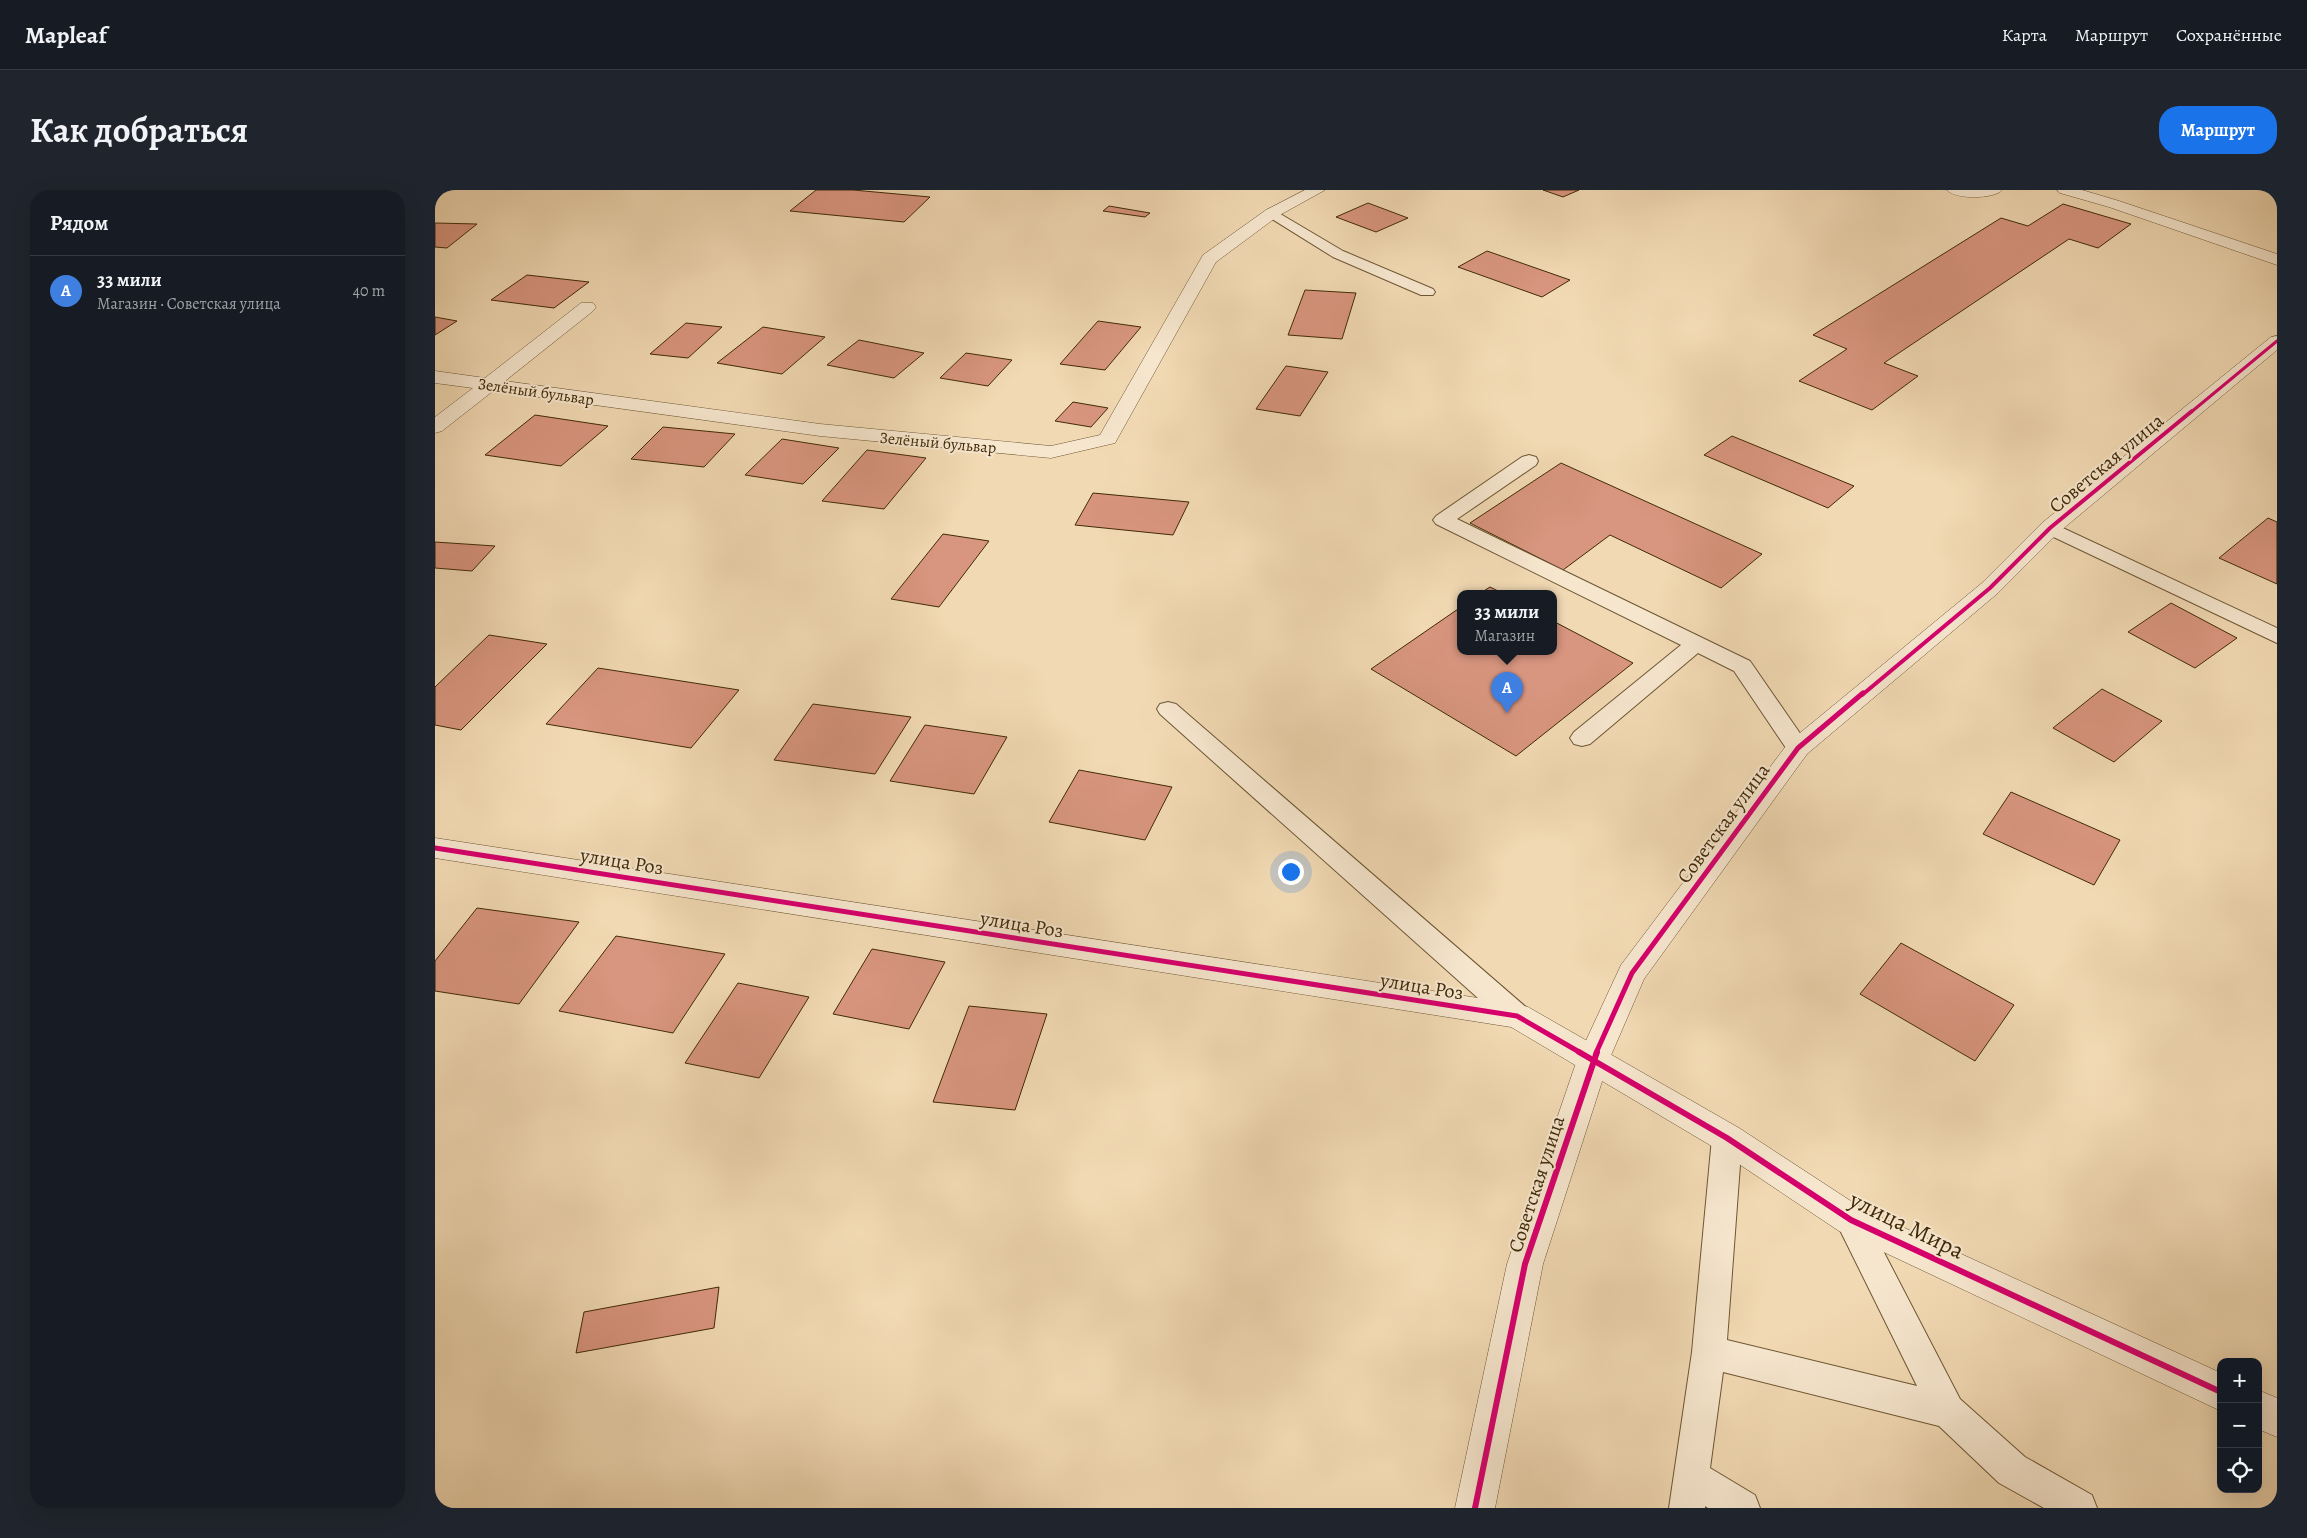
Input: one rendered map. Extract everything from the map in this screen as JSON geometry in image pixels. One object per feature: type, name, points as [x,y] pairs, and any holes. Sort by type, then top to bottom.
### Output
[{"type":"street","name":"Зелёный бульвар","points":[[435,377],[820,430],[1051,452],[1108,440],[1209,260],[1272,213],[1317,190]]},
{"type":"street","points":[[1955,190],[1964,192],[1994,190]]},
{"type":"street","points":[[2065,190],[2114,204],[2277,260]]},
{"type":"street","points":[[435,427],[587,307]]},
{"type":"street","name":"Советская улица","points":[[1475,1508],[1525,1264],[1593,1060],[1632,973],[1798,748],[1990,588],[2051,528],[2277,341]]},
{"type":"street","name":"улица Роз","points":[[435,848],[1517,1016],[1593,1060]]},
{"type":"street","name":"улица Мира","points":[[1593,1060],[1727,1138],[1851,1220],[2217,1390]]},
{"type":"street","points":[[2262,1411],[2277,1418]]},
{"type":"lane","points":[[1272,213],[1339,254],[1427,292]]},
{"type":"lane","points":[[1529,461],[1443,520],[1742,666],[1798,748]]},
{"type":"lane","points":[[2051,528],[2277,636]]},
{"type":"lane","points":[[1582,738],[1696,644]]},
{"type":"lane","points":[[1168,709],[1517,1016]]},
{"type":"lane","points":[[1727,1138],[1709,1352],[1689,1493],[1742,1508]]},
{"type":"lane","points":[[1851,1220],[1948,1411],[2012,1470],[2079,1508]]},
{"type":"lane","points":[[1709,1352],[1948,1411]]},
{"type":"building","points":[[816,190],[853,190],[930,197],[904,222],[790,211]]},
{"type":"building","points":[[1543,190],[1579,190],[1563,197]]},
{"type":"building","points":[[1368,203],[1408,218],[1376,232],[1336,217]]},
{"type":"building","points":[[2063,204],[2131,224],[2098,248],[2069,239],[1884,363],[1918,376],[1872,410],[1799,381],[1847,349],[1813,335],[2001,218],[2028,226]]},
{"type":"building","points":[[1109,206],[1150,213],[1145,217],[1103,211]]},
{"type":"building","points":[[435,223],[477,224],[447,248],[435,247]]},
{"type":"building","points":[[1487,251],[1570,280],[1542,297],[1458,267]]},
{"type":"building","points":[[527,275],[589,282],[554,308],[491,300]]},
{"type":"building","points":[[1305,290],[1356,293],[1342,339],[1288,335]]},
{"type":"building","points":[[435,317],[457,321],[435,335]]},
{"type":"building","points":[[1098,321],[1141,327],[1105,370],[1060,364]]},
{"type":"building","points":[[686,323],[722,327],[688,358],[650,354]]},
{"type":"building","points":[[763,327],[825,337],[782,374],[717,363]]},
{"type":"building","points":[[859,340],[924,353],[894,378],[827,365]]},
{"type":"building","points":[[966,353],[1012,360],[988,386],[940,378]]},
{"type":"building","points":[[1286,366],[1328,372],[1300,416],[1256,409]]},
{"type":"building","points":[[1073,402],[1108,408],[1091,427],[1055,421]]},
{"type":"building","points":[[535,415],[608,426],[561,466],[485,455]]},
{"type":"building","points":[[663,427],[735,434],[704,467],[631,459]]},
{"type":"building","points":[[1732,436],[1854,486],[1828,508],[1704,455]]},
{"type":"building","points":[[782,439],[839,448],[803,484],[745,475]]},
{"type":"building","points":[[867,450],[926,458],[884,509],[822,501]]},
{"type":"building","points":[[1561,463],[1762,554],[1721,588],[1610,535],[1563,570],[1470,523]]},
{"type":"building","points":[[1093,493],[1189,502],[1173,535],[1075,525]]},
{"type":"building","points":[[2268,518],[2277,522],[2277,584],[2219,558]]},
{"type":"building","points":[[943,534],[989,541],[939,607],[891,599]]},
{"type":"building","points":[[435,542],[495,546],[472,571],[435,568]]},
{"type":"building","points":[[1490,587],[1496,590],[1485,590]]},
{"type":"building","points":[[2171,603],[2237,638],[2195,668],[2128,632]]},
{"type":"building","points":[[1457,610],[1457,655],[1557,655],[1557,623],[1633,663],[1516,756],[1371,669]]},
{"type":"building","points":[[489,635],[547,644],[461,730],[435,725],[435,687]]},
{"type":"building","points":[[598,668],[739,690],[691,748],[546,724]]},
{"type":"building","points":[[2102,689],[2162,721],[2114,762],[2053,728]]},
{"type":"building","points":[[813,704],[911,717],[875,774],[774,760]]},
{"type":"building","points":[[925,725],[1007,737],[974,794],[890,781]]},
{"type":"building","points":[[1079,770],[1172,787],[1145,840],[1049,822]]},
{"type":"building","points":[[2011,792],[2120,840],[2094,885],[1983,834]]},
{"type":"building","points":[[477,908],[579,922],[519,1004],[435,991],[435,961]]},
{"type":"building","points":[[616,936],[725,954],[673,1033],[559,1011]]},
{"type":"building","points":[[1901,943],[2014,1005],[1975,1061],[1860,994]]},
{"type":"building","points":[[872,949],[945,962],[909,1029],[833,1014]]},
{"type":"building","points":[[738,983],[809,997],[759,1078],[685,1063]]},
{"type":"building","points":[[969,1006],[1047,1014],[1015,1110],[933,1102]]},
{"type":"building","points":[[719,1287],[714,1328],[576,1353],[584,1312]]},
{"type":"cycle path","points":[[1475,1508],[1525,1264],[1593,1060],[1632,973],[1798,748],[1990,588],[2050,528],[2277,341]]},
{"type":"cycle path","points":[[435,848],[1517,1016],[1727,1138],[1851,1220],[2217,1390]]},
{"type":"place","name":"33 мили","points":[[1507,713]]}]
